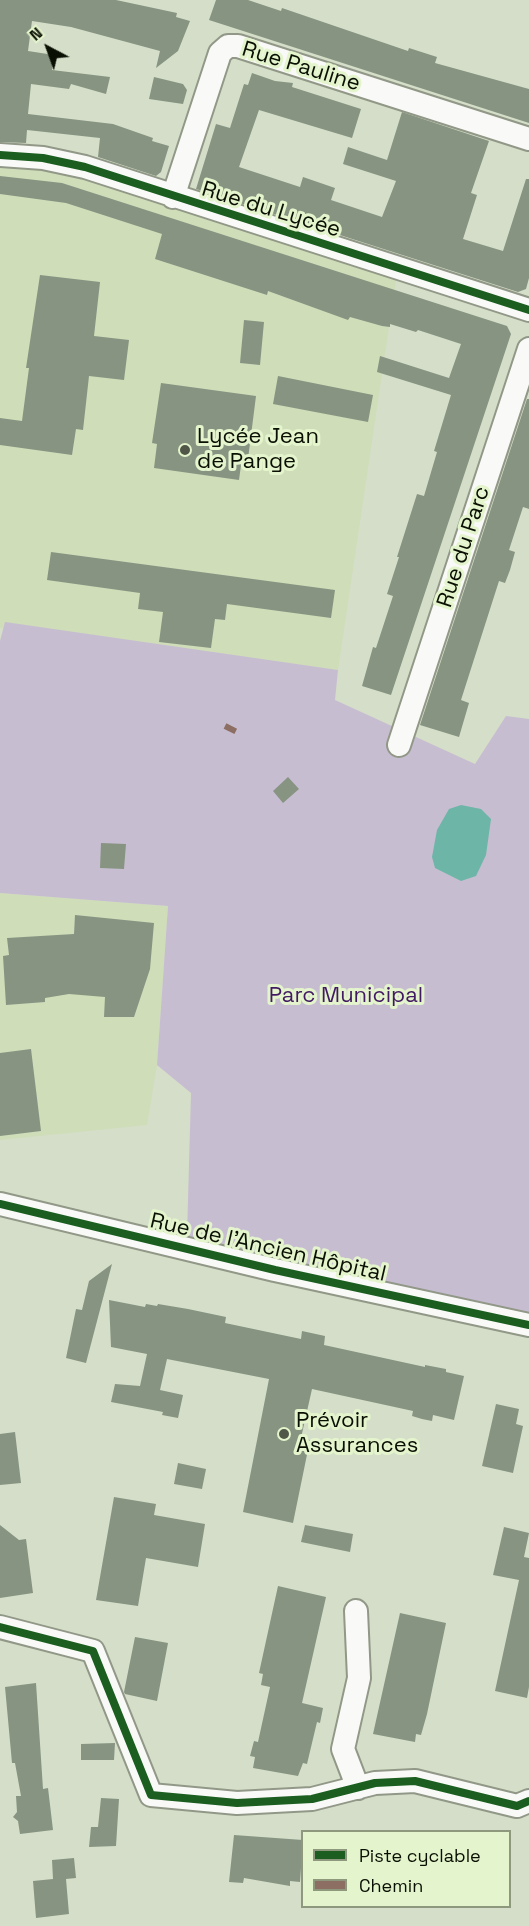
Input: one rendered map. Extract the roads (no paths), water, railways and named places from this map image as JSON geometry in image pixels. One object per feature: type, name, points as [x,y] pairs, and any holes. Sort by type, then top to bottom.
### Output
[{"type":"street","name":"Rue Pauline","points":[[173,197],[220,53],[228,46],[238,46],[529,139]]},
{"type":"street","name":"Rue du Lycée","points":[[0,154],[43,158],[85,167],[529,310]]},
{"type":"street","name":"Rue du Parc","points":[[399,745],[529,350]]},
{"type":"street","name":"Rue de l'Ancien Hôpital","points":[[0,1204],[274,1270],[529,1325]]},
{"type":"street","points":[[356,1611],[359,1678],[343,1749],[358,1788]]},
{"type":"street","points":[[0,1627],[93,1651],[151,1795],[237,1803],[312,1800],[375,1783],[416,1781],[517,1806],[529,1801]]},
{"type":"water","points":[[461,805],[481,809],[491,819],[486,855],[476,876],[461,881],[435,868],[432,857],[437,830],[449,809]]},
{"type":"place","name":"Lycée Jean de Pange","points":[[185,450]]},
{"type":"place","name":"Prévoir Assurances","points":[[284,1434]]},
{"type":"park label","name":"Parc Municipal","points":[[346,996]]}]
